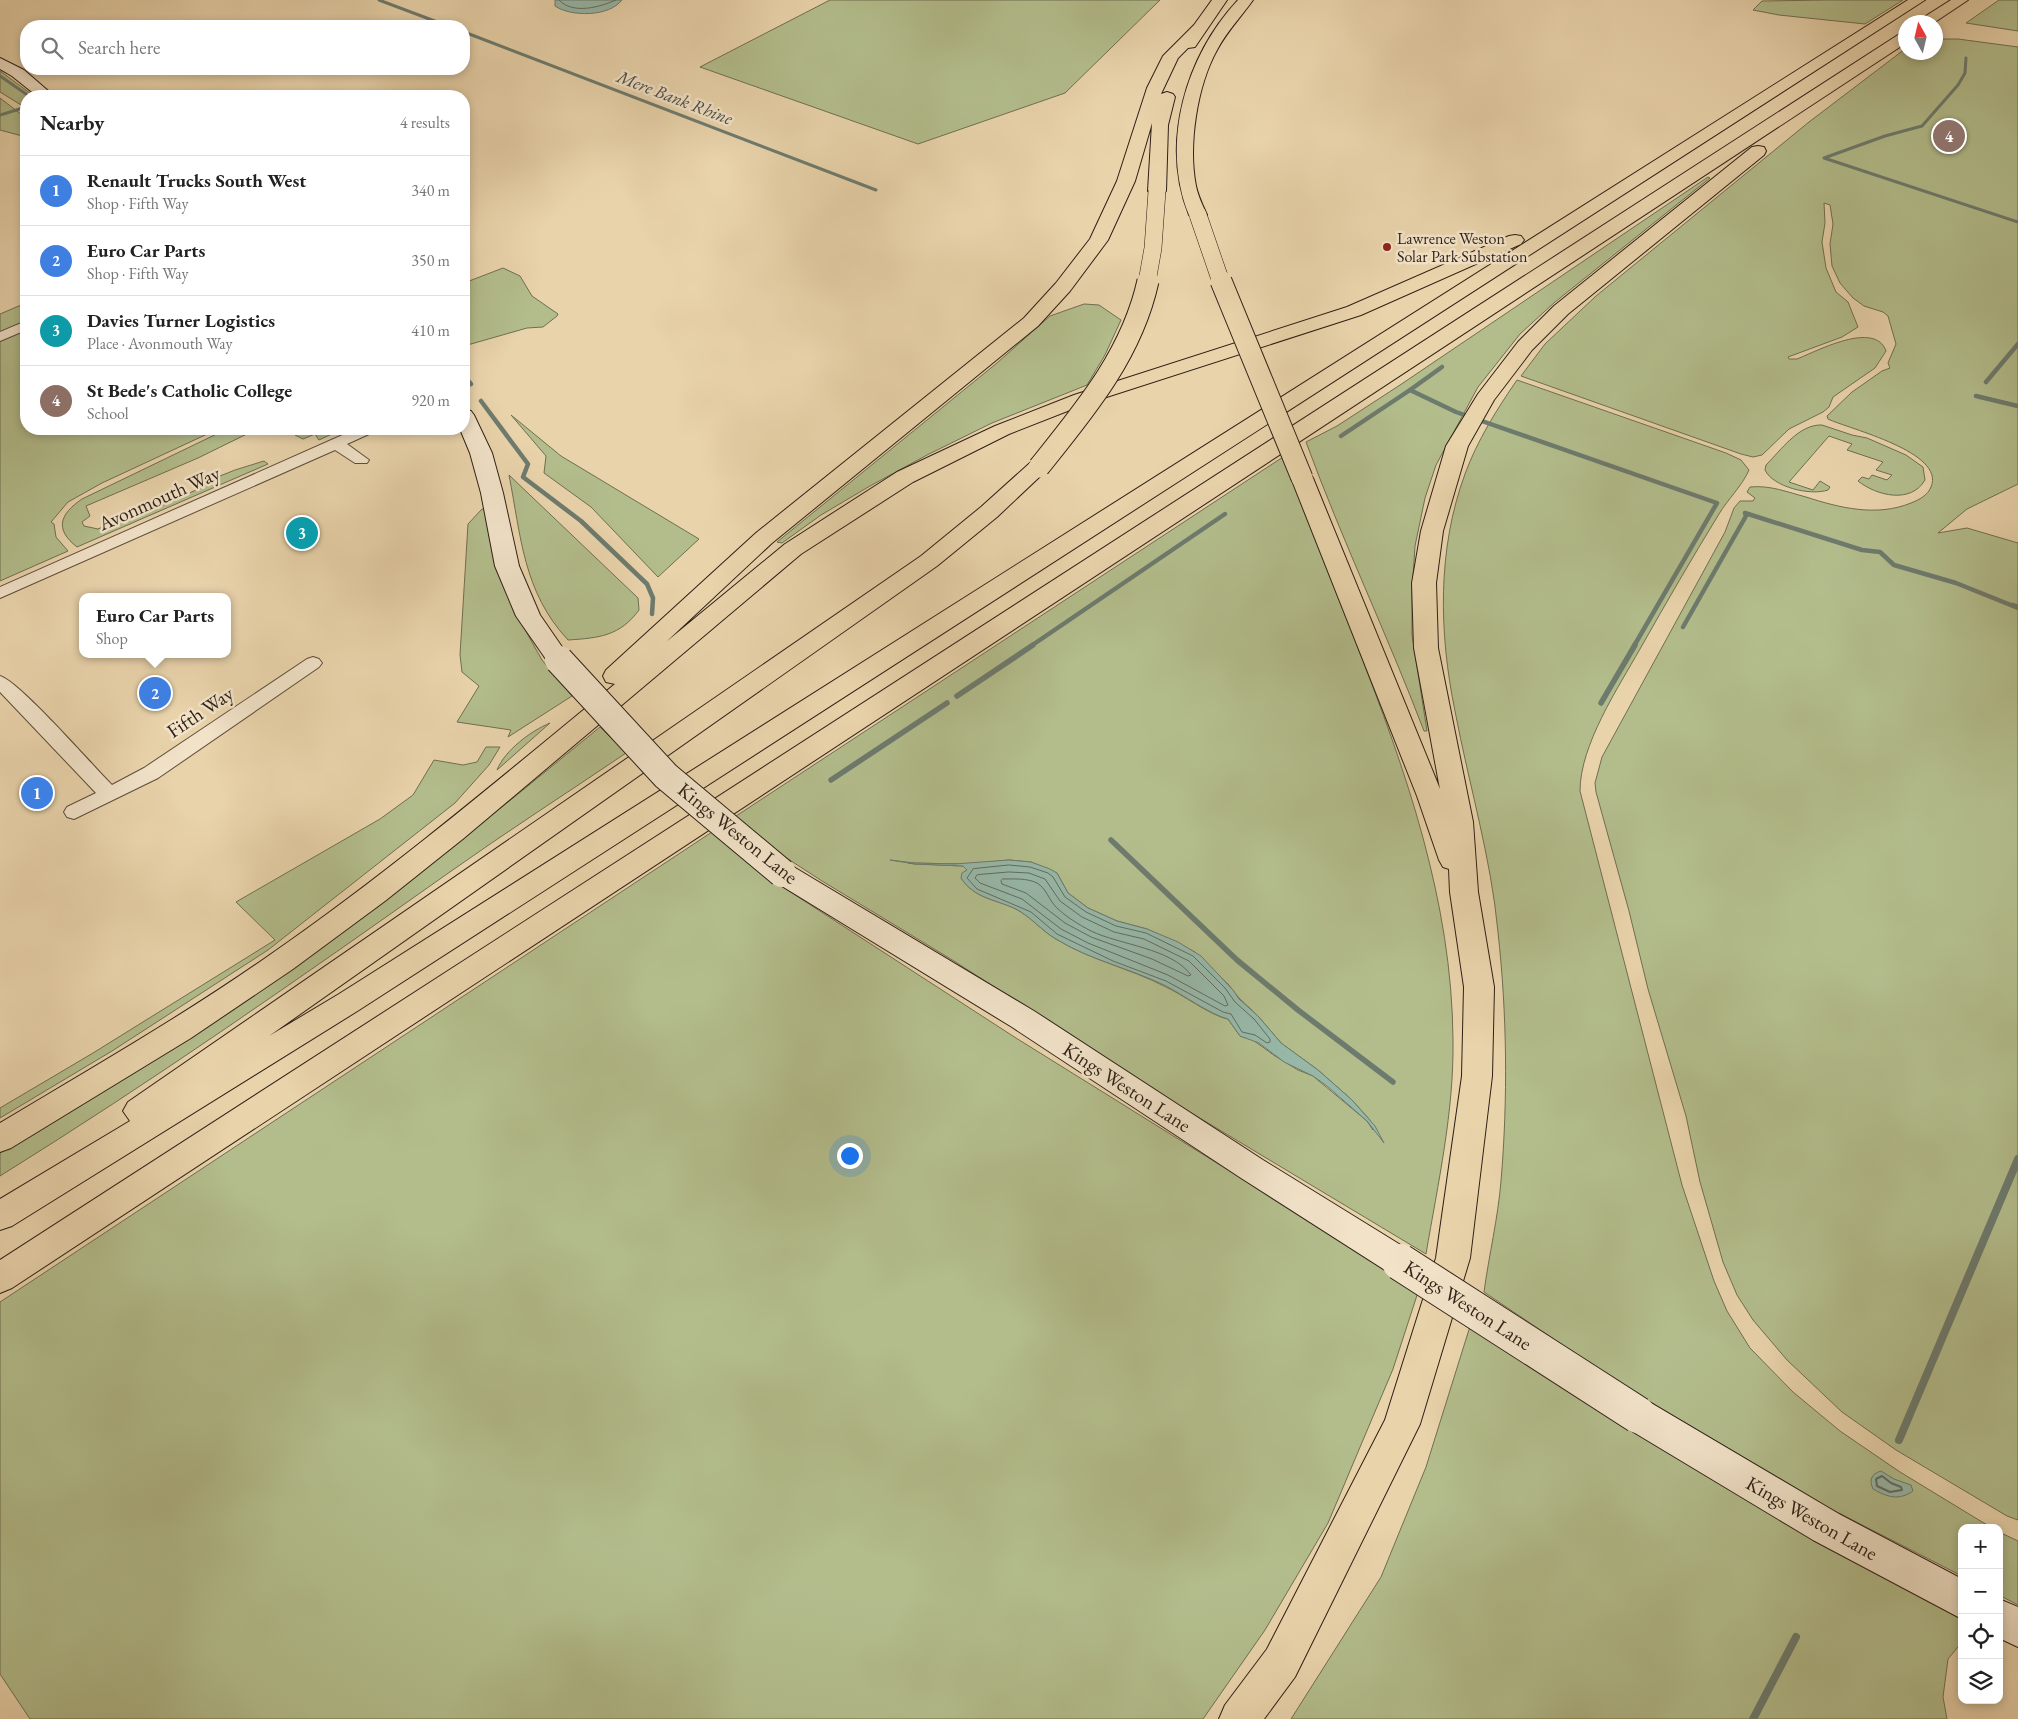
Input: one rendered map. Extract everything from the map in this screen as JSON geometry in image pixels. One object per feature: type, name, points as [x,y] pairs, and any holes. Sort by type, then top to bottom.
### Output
[{"type":"highway","points":[[0,1208],[929,560],[989,512],[1039,467],[1108,377],[1130,336],[1142,305],[1150,270],[1157,191],[1160,125],[1168,90],[1199,28],[1220,0]]},
{"type":"highway","points":[[1246,0],[1235,11],[1212,46],[1200,69],[1187,124],[1187,183],[1212,260],[1430,796],[1464,892]]},
{"type":"highway","points":[[0,1216],[348,1002],[1918,0]]},
{"type":"highway","points":[[1937,15],[1961,0]]},
{"type":"highway","points":[[454,831],[492,792],[764,538],[1031,322],[1063,287],[1099,240],[1126,182],[1143,123],[1159,80],[1171,56],[1199,28]]},
{"type":"highway","points":[[0,1278],[1898,41]]},
{"type":"highway","points":[[1239,1719],[1281,1663],[1402,1424],[1453,1258],[1477,1076],[1479,987],[1464,892],[1460,822],[1426,648],[1424,583],[1432,531],[1457,446],[1485,398],[1525,346],[1561,310],[1789,125],[1803,103]]},
{"type":"highway","points":[[0,1139],[180,1030],[283,961],[375,894],[454,831],[793,549],[905,477],[1002,430],[1081,399],[1354,311],[1499,248],[1668,159]]},
{"type":"street","points":[[0,63],[20,75]]},
{"type":"street","points":[[20,75],[39,90]]},
{"type":"street","points":[[0,337],[20,328]]},
{"type":"street","name":"Kings Weston Lane","points":[[470,429],[481,454],[492,494],[507,566],[528,616],[559,660],[614,722],[666,776],[782,873],[1023,1020],[1244,1164],[1638,1415],[1826,1527],[1958,1598]]},
{"type":"street","name":"Avonmouth Way","points":[[0,593],[354,435]]},
{"type":"street","points":[[337,444],[360,460]]},
{"type":"street","name":"Fifth Way","points":[[74,812],[151,773],[313,663]]},
{"type":"street","points":[[0,682],[21,701],[109,794]]},
{"type":"street","points":[[2003,1620],[2018,1627]]},
{"type":"green space","points":[[830,0],[1160,0],[1065,93],[918,144],[700,67]]},
{"type":"green space","points":[[1903,0],[1865,24],[1779,15],[1753,10],[1762,1]]},
{"type":"green space","points":[[1999,0],[2018,0],[2018,31],[1966,23]]},
{"type":"green space","points":[[1943,39],[1958,39],[2018,47],[2018,484],[1967,509],[1938,533],[1967,528],[2018,543],[2018,605],[2012,603],[2018,606],[2018,1520],[2007,1516],[1896,1450],[1842,1412],[1787,1360],[1753,1320],[1737,1295],[1723,1262],[1700,1182],[1686,1116],[1648,989],[1595,783],[1602,757],[1725,532],[1734,508],[1740,501],[1753,501],[1755,498],[1747,492],[1750,487],[1771,488],[1832,505],[1872,510],[1885,510],[1911,503],[1923,497],[1930,490],[1932,474],[1924,463],[1911,453],[1874,436],[1828,419],[1827,416],[1852,392],[1882,371],[1890,368],[1888,363],[1896,344],[1888,316],[1883,312],[1864,306],[1853,298],[1840,283],[1832,266],[1830,244],[1833,224],[1830,205],[1824,203],[1825,223],[1822,242],[1826,268],[1836,292],[1848,302],[1858,327],[1842,337],[1788,357],[1789,359],[1797,359],[1845,340],[1858,338],[1870,338],[1880,342],[1886,351],[1875,368],[1833,397],[1829,407],[1789,429],[1762,455],[1753,457],[1741,454],[1521,376],[1545,344],[1596,296],[1809,122],[1898,54],[1898,60],[1943,60]]},
{"type":"green space","points":[[0,71],[26,90],[20,90],[20,104],[0,92]]},
{"type":"green space","points":[[0,98],[20,113],[20,135],[0,130]]},
{"type":"green space","points":[[1708,177],[1710,178],[1555,302],[1520,334],[1478,387],[1436,465],[1425,498],[1415,546],[1412,592],[1412,635],[1427,731],[1424,731],[1334,515],[1306,442],[1337,426],[1400,385]]},
{"type":"green space","points":[[503,268],[520,276],[532,296],[558,314],[543,327],[527,328],[470,344],[470,281]]},
{"type":"green space","points":[[1084,304],[1099,305],[1121,320],[1105,355],[1087,385],[992,423],[927,455],[821,515],[782,543],[777,542],[997,363],[1050,316]]},
{"type":"green space","points":[[20,306],[20,435],[205,435],[102,483],[68,502],[51,522],[54,524],[56,537],[68,551],[0,581],[0,314]]},
{"type":"green space","points":[[1517,380],[1726,453],[1741,460],[1749,470],[1743,482],[1723,508],[1709,531],[1611,699],[1586,755],[1580,791],[1682,1185],[1714,1281],[1727,1311],[1750,1348],[1793,1392],[1840,1431],[1900,1472],[1985,1524],[1958,1524],[1958,1574],[1821,1504],[1619,1383],[1484,1292],[1501,1181],[1506,1087],[1505,1025],[1495,904],[1450,682],[1444,622],[1444,592],[1449,532],[1456,503],[1475,449]]},
{"type":"green space","points":[[511,415],[561,456],[699,539],[658,577],[591,507],[544,473],[546,456]]},
{"type":"green space","points":[[1822,425],[1867,438],[1906,455],[1923,467],[1925,480],[1919,488],[1903,495],[1884,494],[1875,491],[1858,481],[1862,477],[1869,479],[1872,475],[1887,480],[1892,475],[1876,470],[1883,462],[1847,450],[1852,444],[1829,436],[1789,482],[1813,490],[1820,481],[1830,487],[1828,490],[1812,492],[1793,489],[1769,476],[1765,470],[1766,465],[1784,445],[1798,433],[1814,426]]},
{"type":"green space","points":[[215,435],[245,435],[198,458],[86,506],[90,516],[82,522],[84,526],[98,529],[144,510],[163,505],[207,485],[215,478],[235,470],[264,461],[268,464],[77,547],[65,534],[63,522],[69,510],[82,499]]},
{"type":"green space","points":[[295,435],[313,435],[303,439]]},
{"type":"green space","points":[[316,435],[330,435],[319,440]]},
{"type":"green space","points":[[1283,457],[1392,739],[1423,837],[1444,937],[1451,988],[1453,1067],[1448,1121],[1426,1254],[1168,1099],[954,961],[822,881],[785,857],[733,818]],"holes":[[[1009,860],[1031,862],[1057,873],[1068,893],[1088,908],[1117,921],[1147,929],[1195,952],[1228,984],[1281,1043],[1318,1070],[1352,1100],[1370,1120],[1373,1130],[1367,1121],[1313,1076],[1298,1070],[1253,1040],[1240,1036],[1228,1019],[1213,1014],[1151,980],[1069,946],[1051,936],[1016,909],[979,894],[961,878],[967,870],[963,866],[908,863],[968,864]]]},
{"type":"green space","points":[[509,475],[638,598],[639,610],[632,619],[608,634],[568,640],[553,622],[541,603],[533,583],[521,541]]},
{"type":"green space","points":[[482,509],[489,510],[515,612],[542,660],[572,696],[508,737],[511,730],[457,722],[479,686],[462,672],[460,655],[468,524]]},
{"type":"green space","points":[[550,723],[497,770],[512,748],[535,731]]},
{"type":"green space","points":[[600,727],[626,753],[492,843],[170,1066],[0,1176],[0,1153],[198,1031],[306,958],[434,861]]},
{"type":"green space","points":[[486,747],[500,747],[489,765],[455,803],[268,950],[112,1051],[0,1118],[0,1108],[93,1053],[275,940],[236,902],[380,819],[413,795],[434,760],[463,765],[477,762]]},
{"type":"green space","points":[[712,832],[736,853],[789,891],[1016,1038],[1331,1234],[1420,1286],[1393,1369],[1328,1523],[1265,1630],[1203,1719],[30,1719],[0,1674],[0,1302]]},
{"type":"green space","points":[[1472,1320],[1958,1613],[1958,1647],[1948,1659],[1943,1697],[1947,1719],[1291,1719],[1381,1577],[1426,1467]]},
{"type":"green space","points":[[2003,1534],[2018,1541],[2018,1605],[2003,1597]]},
{"type":"water","points":[[555,0],[622,0],[608,10],[580,13],[562,10],[555,6]]},
{"type":"water","points":[[890,860],[954,864],[1009,860],[1031,862],[1057,873],[1068,893],[1088,908],[1117,921],[1147,929],[1178,942],[1201,956],[1281,1043],[1318,1070],[1352,1100],[1375,1126],[1384,1143],[1367,1121],[1327,1086],[1313,1076],[1284,1062],[1259,1043],[1240,1036],[1228,1019],[1205,1009],[1164,985],[1082,953],[1056,939],[1016,909],[986,898],[973,890],[961,878],[962,873],[967,870],[963,866],[915,864]]},
{"type":"water","points":[[1881,1471],[1894,1479],[1911,1485],[1913,1491],[1903,1496],[1893,1497],[1873,1489],[1872,1478]]},
{"type":"waterway","name":"Mere Bank Rhine","points":[[379,0],[432,20]]},
{"type":"waterway","name":"Mere Bank Rhine","points":[[470,34],[876,190]]},
{"type":"waterway","points":[[1966,58],[1965,73],[1958,85],[1922,126],[1885,136],[1824,158],[2018,222]]},
{"type":"waterway","points":[[0,76],[20,90]]},
{"type":"waterway","points":[[0,115],[20,109]]},
{"type":"waterway","points":[[1986,382],[2018,344]]},
{"type":"waterway","points":[[1410,390],[1442,367]]},
{"type":"waterway","points":[[1341,436],[1410,390]]},
{"type":"waterway","points":[[1410,390],[1456,412],[1717,503],[1634,646]]},
{"type":"waterway","points":[[1976,396],[2018,406]]},
{"type":"waterway","points":[[481,401],[528,464],[523,477],[581,521],[647,584],[653,598],[652,614]]},
{"type":"waterway","points":[[1683,627],[1746,516],[1745,513],[1862,550],[1880,552],[1894,565],[1956,583],[2018,608]]},
{"type":"waterway","points":[[1031,646],[1225,514]]},
{"type":"waterway","points":[[957,696],[1033,645]]},
{"type":"waterway","points":[[1601,703],[1635,645]]},
{"type":"waterway","points":[[831,780],[947,703]]},
{"type":"waterway","points":[[1111,840],[1237,960],[1298,1010],[1393,1082]]},
{"type":"waterway","points":[[1899,1440],[2018,1159]]},
{"type":"waterway","points":[[1753,1719],[1796,1637]]},
{"type":"place","name":"St Bede's Catholic College","points":[[1949,136]]},
{"type":"place","name":"Lawrence Weston Solar Park Substation","points":[[1387,247]]},
{"type":"place","name":"Davies Turner Logistics","points":[[302,533]]},
{"type":"place","name":"Euro Car Parts","points":[[155,693]]},
{"type":"place","name":"Renault Trucks South West","points":[[37,793]]}]
